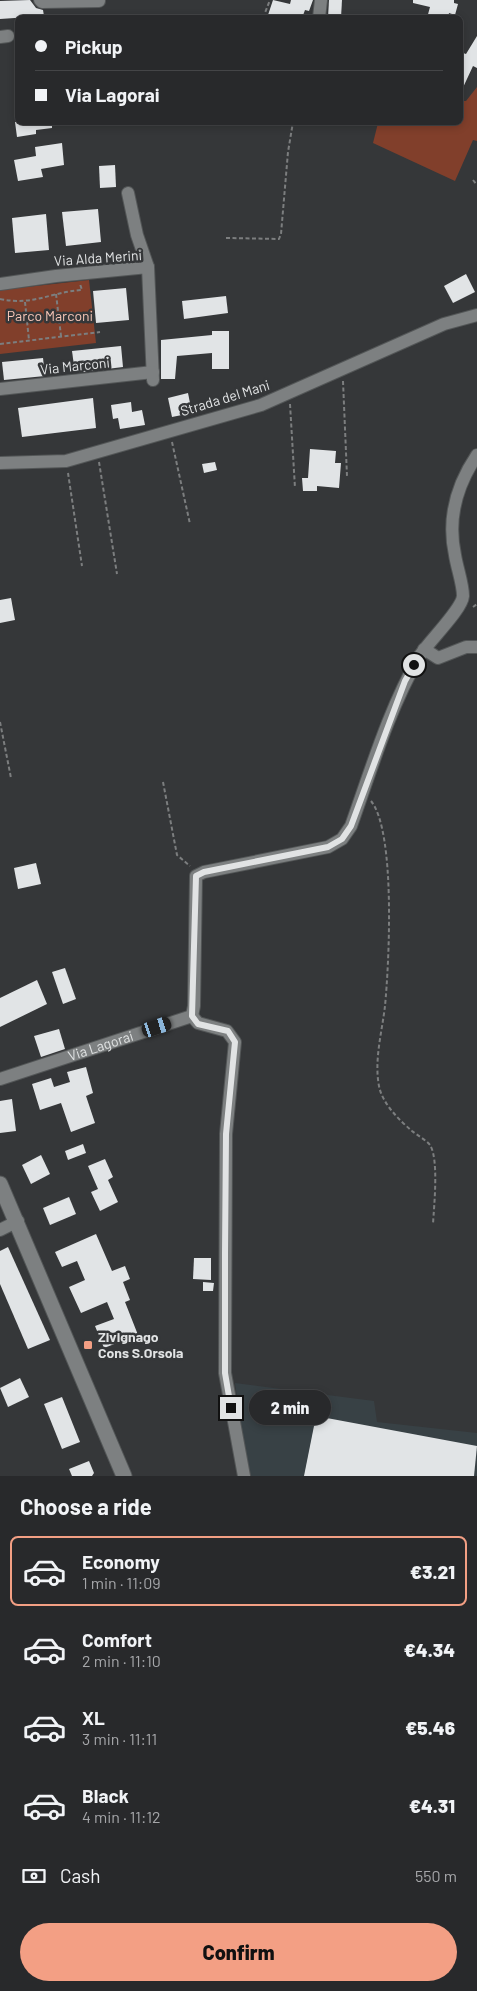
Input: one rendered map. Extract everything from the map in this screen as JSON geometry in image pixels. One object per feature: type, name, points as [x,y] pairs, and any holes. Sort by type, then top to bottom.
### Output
[{"type":"main road","points":[[0,1184],[18,1221],[124,1476]]},
{"type":"street","points":[[40,0],[99,1]]},
{"type":"street","points":[[319,15],[321,0]]},
{"type":"street","points":[[128,194],[137,235],[148,267]]},
{"type":"street","name":"Via Alda Merini","points":[[0,284],[56,276],[148,267],[153,376]]},
{"type":"street","name":"Strada del Mani","points":[[0,462],[66,461],[261,404],[444,324],[477,315]]},
{"type":"street","name":"Via Marconi","points":[[0,389],[153,376]]},
{"type":"street","points":[[244,1476],[225,1373],[226,1134],[235,1042],[228,1031],[198,1024],[192,1016],[196,876],[204,872],[328,847],[342,839],[351,826],[405,681],[424,649],[459,606],[463,597],[453,546],[452,512],[463,476],[477,455]]},
{"type":"street","points":[[424,649],[438,658],[466,647],[477,647]]},
{"type":"street","name":"Via Lagorai","points":[[0,1079],[192,1016]]},
{"type":"street","points":[[0,1230],[18,1221]]},
{"type":"path","points":[[264,15],[270,0]]},
{"type":"path","points":[[226,238],[279,240],[292,125]]},
{"type":"path","points":[[473,180],[477,184]]},
{"type":"path","points":[[0,299],[25,302],[82,290],[80,282]]},
{"type":"path","points":[[56,294],[62,337]]},
{"type":"path","points":[[25,302],[29,340]]},
{"type":"path","points":[[0,344],[100,332]]},
{"type":"path","points":[[343,368],[342,399],[347,476]]},
{"type":"path","points":[[290,392],[290,436],[295,488]]},
{"type":"path","points":[[171,430],[172,448],[190,524]]},
{"type":"path","points":[[96,453],[100,464],[117,574]]},
{"type":"path","points":[[66,461],[82,566]]},
{"type":"path","points":[[0,722],[11,778]]},
{"type":"path","points":[[163,782],[177,855],[189,865],[196,876]]},
{"type":"path","points":[[364,791],[378,810],[388,861],[385,1005],[378,1057],[379,1086],[386,1103],[406,1126],[430,1145],[434,1156],[433,1224]]},
{"type":"shaded area","points":[[235,1383],[374,1401],[377,1422],[477,1433],[477,1476],[248,1476]]},
{"type":"green space","points":[[477,87],[477,141],[473,140],[455,181],[373,143],[378,125],[463,125],[463,101],[466,101]]},
{"type":"green space","name":"Parco Marconi","points":[[89,280],[96,343],[0,354],[0,290]]},
{"type":"building","points":[[30,0],[36,8],[43,10],[44,15],[15,15],[15,18],[0,19],[0,1]]},
{"type":"building","points":[[273,0],[290,4],[291,0],[313,0],[309,11],[305,10],[303,15],[268,15]]},
{"type":"building","points":[[329,0],[342,0],[341,15],[328,15]]},
{"type":"building","points":[[413,0],[454,0],[454,3],[458,4],[455,15],[449,13],[449,15],[428,15],[430,7],[413,3]]},
{"type":"building","points":[[477,36],[477,68],[473,66],[463,88],[463,53],[466,54]]},
{"type":"building","points":[[15,125],[52,125],[52,128],[36,130],[36,134],[17,137]]},
{"type":"building","points":[[62,143],[64,165],[41,169],[43,177],[18,181],[14,160],[36,156],[35,147]]},
{"type":"building","points":[[115,165],[116,187],[100,188],[99,166]]},
{"type":"building","points":[[98,209],[101,242],[66,246],[62,212]]},
{"type":"building","points":[[46,214],[49,250],[15,253],[12,218]]},
{"type":"building","points":[[466,274],[475,292],[453,303],[444,286]]},
{"type":"building","points":[[126,288],[129,320],[96,323],[93,291]]},
{"type":"building","points":[[226,296],[228,313],[184,319],[182,301]]},
{"type":"building","points":[[212,331],[229,331],[229,369],[212,369],[212,353],[177,356],[175,379],[161,379],[161,340],[212,335]]},
{"type":"building","points":[[121,346],[123,367],[75,373],[72,351]]},
{"type":"building","points":[[43,358],[45,376],[4,380],[2,362]]},
{"type":"building","points":[[188,393],[192,413],[172,417],[168,398]]},
{"type":"building","points":[[93,398],[96,428],[22,437],[18,408]]},
{"type":"building","points":[[131,402],[132,412],[142,410],[145,425],[120,429],[118,418],[113,419],[111,405]]},
{"type":"building","points":[[310,449],[336,451],[335,463],[341,463],[339,488],[317,486],[317,491],[303,491],[302,478],[308,478]]},
{"type":"building","points":[[215,462],[217,470],[204,473],[202,464]]},
{"type":"building","points":[[11,598],[15,620],[0,623],[0,600]]},
{"type":"building","points":[[36,863],[41,884],[18,889],[14,868]]},
{"type":"building","points":[[65,968],[76,999],[63,1004],[52,972]]},
{"type":"building","points":[[37,980],[47,1004],[0,1027],[0,998]]},
{"type":"building","points":[[59,1029],[65,1049],[41,1057],[34,1036]]},
{"type":"building","points":[[86,1067],[93,1093],[86,1096],[95,1123],[71,1132],[61,1103],[40,1110],[32,1084],[51,1078],[54,1087],[70,1082],[67,1072]]},
{"type":"building","points":[[12,1099],[16,1131],[0,1133],[0,1101]]},
{"type":"building","points":[[83,1144],[86,1153],[68,1160],[65,1151]]},
{"type":"building","points":[[41,1155],[50,1174],[31,1184],[22,1165]]},
{"type":"building","points":[[105,1159],[113,1177],[108,1180],[118,1202],[100,1211],[91,1192],[98,1189],[88,1166]]},
{"type":"building","points":[[69,1197],[76,1214],[50,1225],[43,1208]]},
{"type":"building","points":[[96,1234],[112,1271],[125,1266],[130,1279],[123,1282],[130,1300],[125,1302],[138,1335],[104,1348],[95,1326],[114,1319],[107,1302],[81,1313],[69,1287],[85,1280],[77,1261],[62,1267],[55,1252]]},
{"type":"building","points":[[8,1247],[50,1340],[28,1349],[0,1284],[0,1251]]},
{"type":"building","points":[[194,1258],[211,1258],[211,1280],[193,1279]]},
{"type":"building","points":[[203,1282],[214,1283],[213,1291],[203,1291]]},
{"type":"building","points":[[20,1378],[29,1397],[8,1407],[0,1388]]},
{"type":"building","points":[[62,1397],[80,1442],[62,1449],[44,1404]]},
{"type":"building","points":[[316,1416],[477,1446],[474,1476],[304,1476]]},
{"type":"building","points":[[89,1461],[94,1473],[92,1476],[72,1476],[69,1469]]},
{"type":"place","name":"Zivignago Cons S.Orsola","points":[[88,1345]]},
{"type":"route","points":[[231,1408],[225,1373],[226,1134],[235,1042],[228,1031],[198,1024],[192,1016],[194,1006],[196,876],[204,872],[328,847],[342,839],[351,826],[405,681],[414,665]]}]
